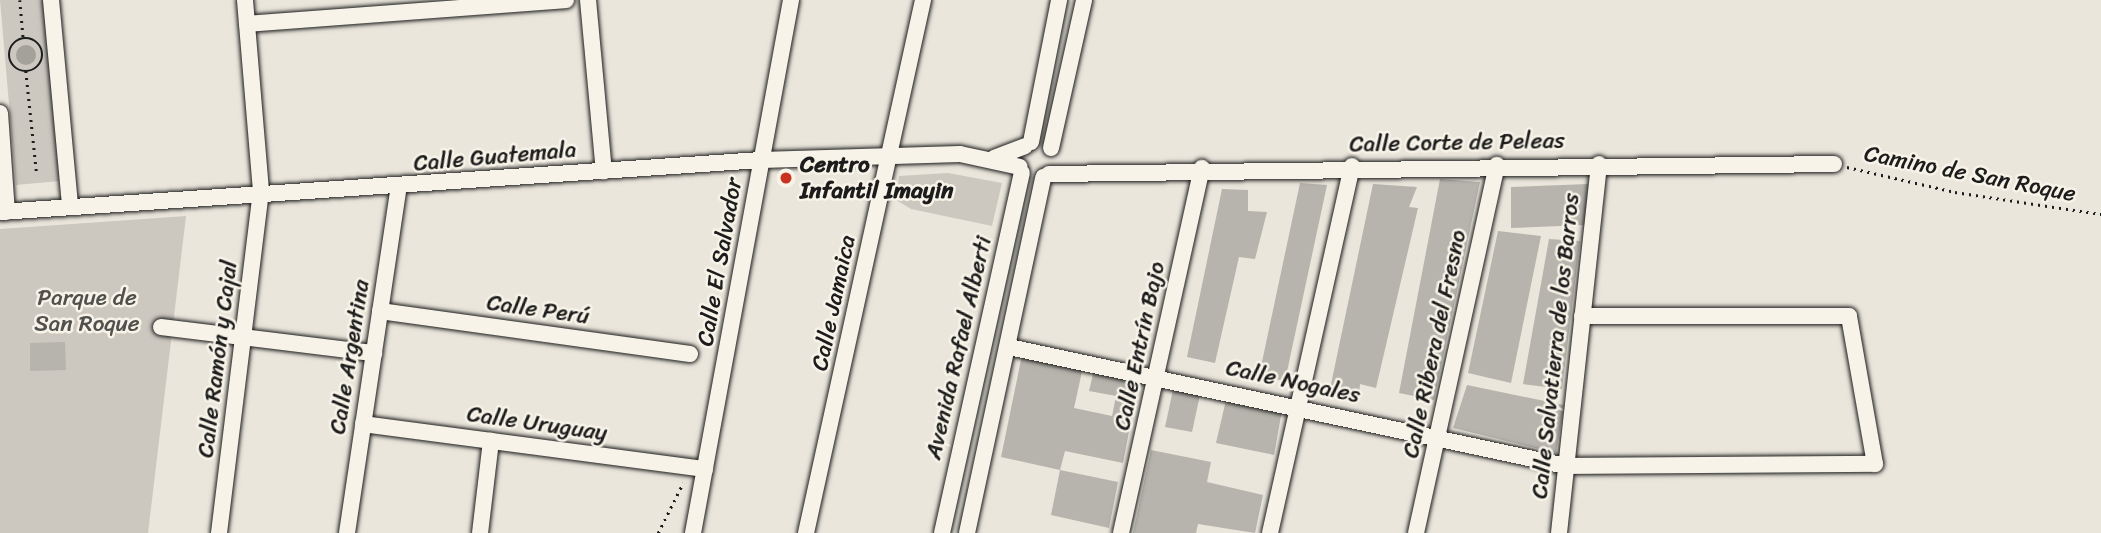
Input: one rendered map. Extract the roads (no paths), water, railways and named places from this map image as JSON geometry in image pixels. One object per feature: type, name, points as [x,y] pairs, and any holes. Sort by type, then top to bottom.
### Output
[{"type":"street","points":[[51,0],[70,206]]},
{"type":"street","name":"Calle Ramón y Cajal","points":[[219,533],[261,191],[245,0]]},
{"type":"street","points":[[247,24],[566,0]]},
{"type":"street","points":[[588,0],[604,171]]},
{"type":"street","name":"Calle El Salvador","points":[[693,533],[700,468],[791,0]]},
{"type":"street","name":"Calle Jamaica","points":[[806,533],[923,0]]},
{"type":"street","points":[[1059,0],[1028,144],[1053,152],[1080,170]]},
{"type":"street","points":[[1053,152],[1083,0]]},
{"type":"street","points":[[0,114],[4,212]]},
{"type":"street","name":"Calle Guatemala","points":[[994,158],[1028,144]]},
{"type":"street","name":"Avenida Rafael Alberti","points":[[942,533],[1028,144]]},
{"type":"street","name":"Avenida Rafael Alberti","points":[[968,533],[1053,152]]},
{"type":"street","name":"Calle Guatemala","points":[[4,212],[261,191],[399,187],[761,160],[960,154],[994,158],[1021,170],[1046,175]]},
{"type":"street","name":"Calle Salvatierra de los Barros","points":[[1559,533],[1599,164]]},
{"type":"street","name":"Calle Corte de Peleas","points":[[1046,175],[1080,170],[1202,168],[1834,164]]},
{"type":"street","name":"Calle Ribera del Fresno","points":[[1416,533],[1497,165]]},
{"type":"street","points":[[1270,533],[1352,166]]},
{"type":"street","name":"Calle Entrín Bajo","points":[[1121,533],[1202,168]]},
{"type":"street","name":"Calle Argentina","points":[[347,533],[399,187]]},
{"type":"street","name":"Calle Perú","points":[[380,311],[690,354]]},
{"type":"street","name":"Calle Nogales","points":[[1009,346],[1298,405],[1566,466],[1875,464],[1849,316],[1582,316]]},
{"type":"street","points":[[160,327],[374,353]]},
{"type":"street","name":"Calle Uruguay","points":[[363,424],[700,468]]},
{"type":"street","points":[[480,533],[491,441]]},
{"type":"place","name":"Centro Infantil Imayin","points":[[786,178]]},
{"type":"park label","name":"Parque de San Roque","points":[[87,311]]}]
